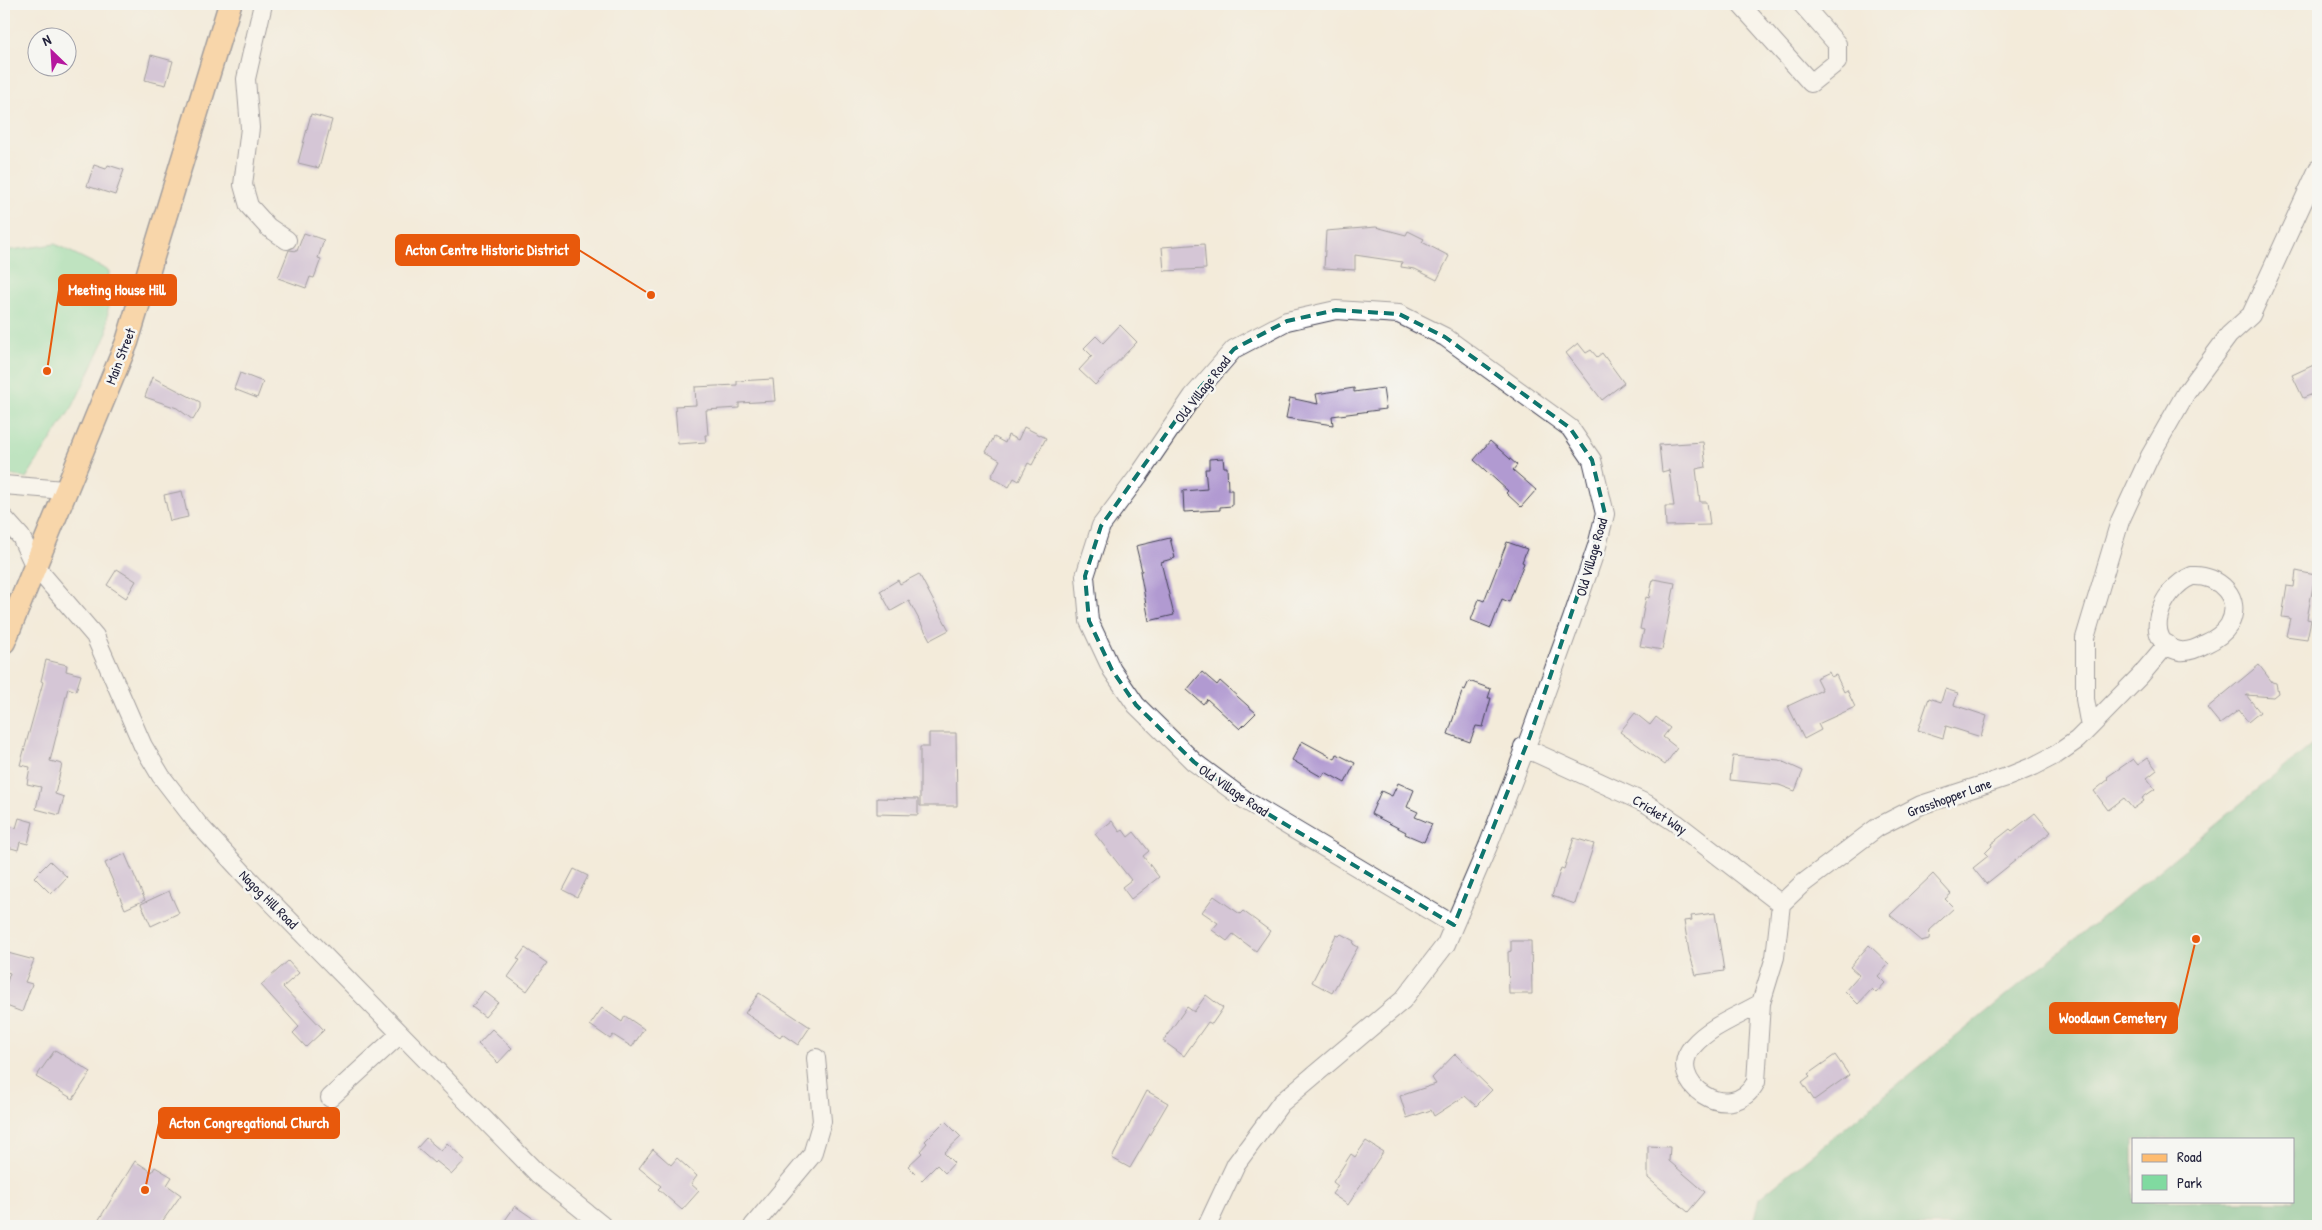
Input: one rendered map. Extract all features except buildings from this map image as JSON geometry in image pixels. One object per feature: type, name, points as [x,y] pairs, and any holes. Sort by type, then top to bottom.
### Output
[{"type":"main road","name":"Main Street","points":[[4,642],[64,490],[126,342],[230,4]]},
{"type":"street","points":[[263,4],[246,79],[250,128],[243,185],[249,206],[268,227],[287,240]]},
{"type":"street","points":[[1740,4],[1811,83],[1838,62],[1837,44],[1802,4]]},
{"type":"street","points":[[2090,727],[2085,699],[2085,638],[2120,521],[2150,456],[2186,393],[2229,335],[2251,315],[2318,169]]},
{"type":"street","name":"Old Village Road","points":[[1207,1226],[1236,1164],[1282,1103],[1308,1078],[1403,1000],[1446,944],[1488,846],[1572,619],[1597,546],[1605,514],[1592,460],[1570,428],[1445,337],[1398,314],[1336,310],[1287,321],[1234,350],[1193,396],[1140,475],[1101,526],[1085,576],[1089,621],[1112,670],[1136,705],[1194,762],[1248,802],[1454,925]]},
{"type":"street","points":[[4,485],[64,490]]},
{"type":"street","name":"Nagog Hill Road","points":[[4,518],[21,537],[34,565],[94,636],[143,746],[160,776],[198,824],[245,875],[538,1174],[603,1226]]},
{"type":"street","points":[[2192,576],[2216,580],[2222,584],[2233,608],[2228,626],[2210,641],[2195,649],[2178,650],[2167,644],[2159,628],[2159,614],[2168,594],[2176,585],[2192,576]]},
{"type":"street","name":"Grasshopper Lane","points":[[1781,904],[1801,885],[1878,827],[1930,802],[2034,766],[2057,754],[2077,740],[2090,727],[2140,676],[2167,644]]},
{"type":"street","name":"Cricket Way","points":[[1524,747],[1647,804],[1697,838],[1781,904]]},
{"type":"street","points":[[1761,1003],[1698,1040],[1689,1052],[1686,1063],[1688,1079],[1697,1090],[1709,1098],[1728,1102],[1739,1100],[1754,1088],[1759,1059],[1761,1003],[1775,957],[1781,904]]},
{"type":"street","points":[[330,1098],[400,1034]]},
{"type":"street","points":[[752,1226],[812,1155],[822,1121],[816,1058]]},
{"type":"highlighted area","points":[[1336,310],[1399,314],[1445,337],[1570,428],[1592,460],[1605,514],[1530,736],[1454,925],[1248,802],[1194,762],[1136,705],[1112,670],[1089,621],[1085,576],[1101,526],[1193,396],[1234,349],[1287,321]]},
{"type":"green space","points":[[55,244],[109,271],[107,335],[73,406],[26,478],[4,474],[4,251]]},
{"type":"green space","points":[[2318,740],[2318,1226],[1752,1226],[1759,1198]]},
{"type":"place","name":"Acton Centre Historic District","points":[[651,295]]},
{"type":"place","name":"Meeting House Hill","points":[[47,371]]},
{"type":"place","name":"Woodlawn Cemetery","points":[[2196,939]]},
{"type":"place","name":"Acton Congregational Church","points":[[145,1190]]}]
